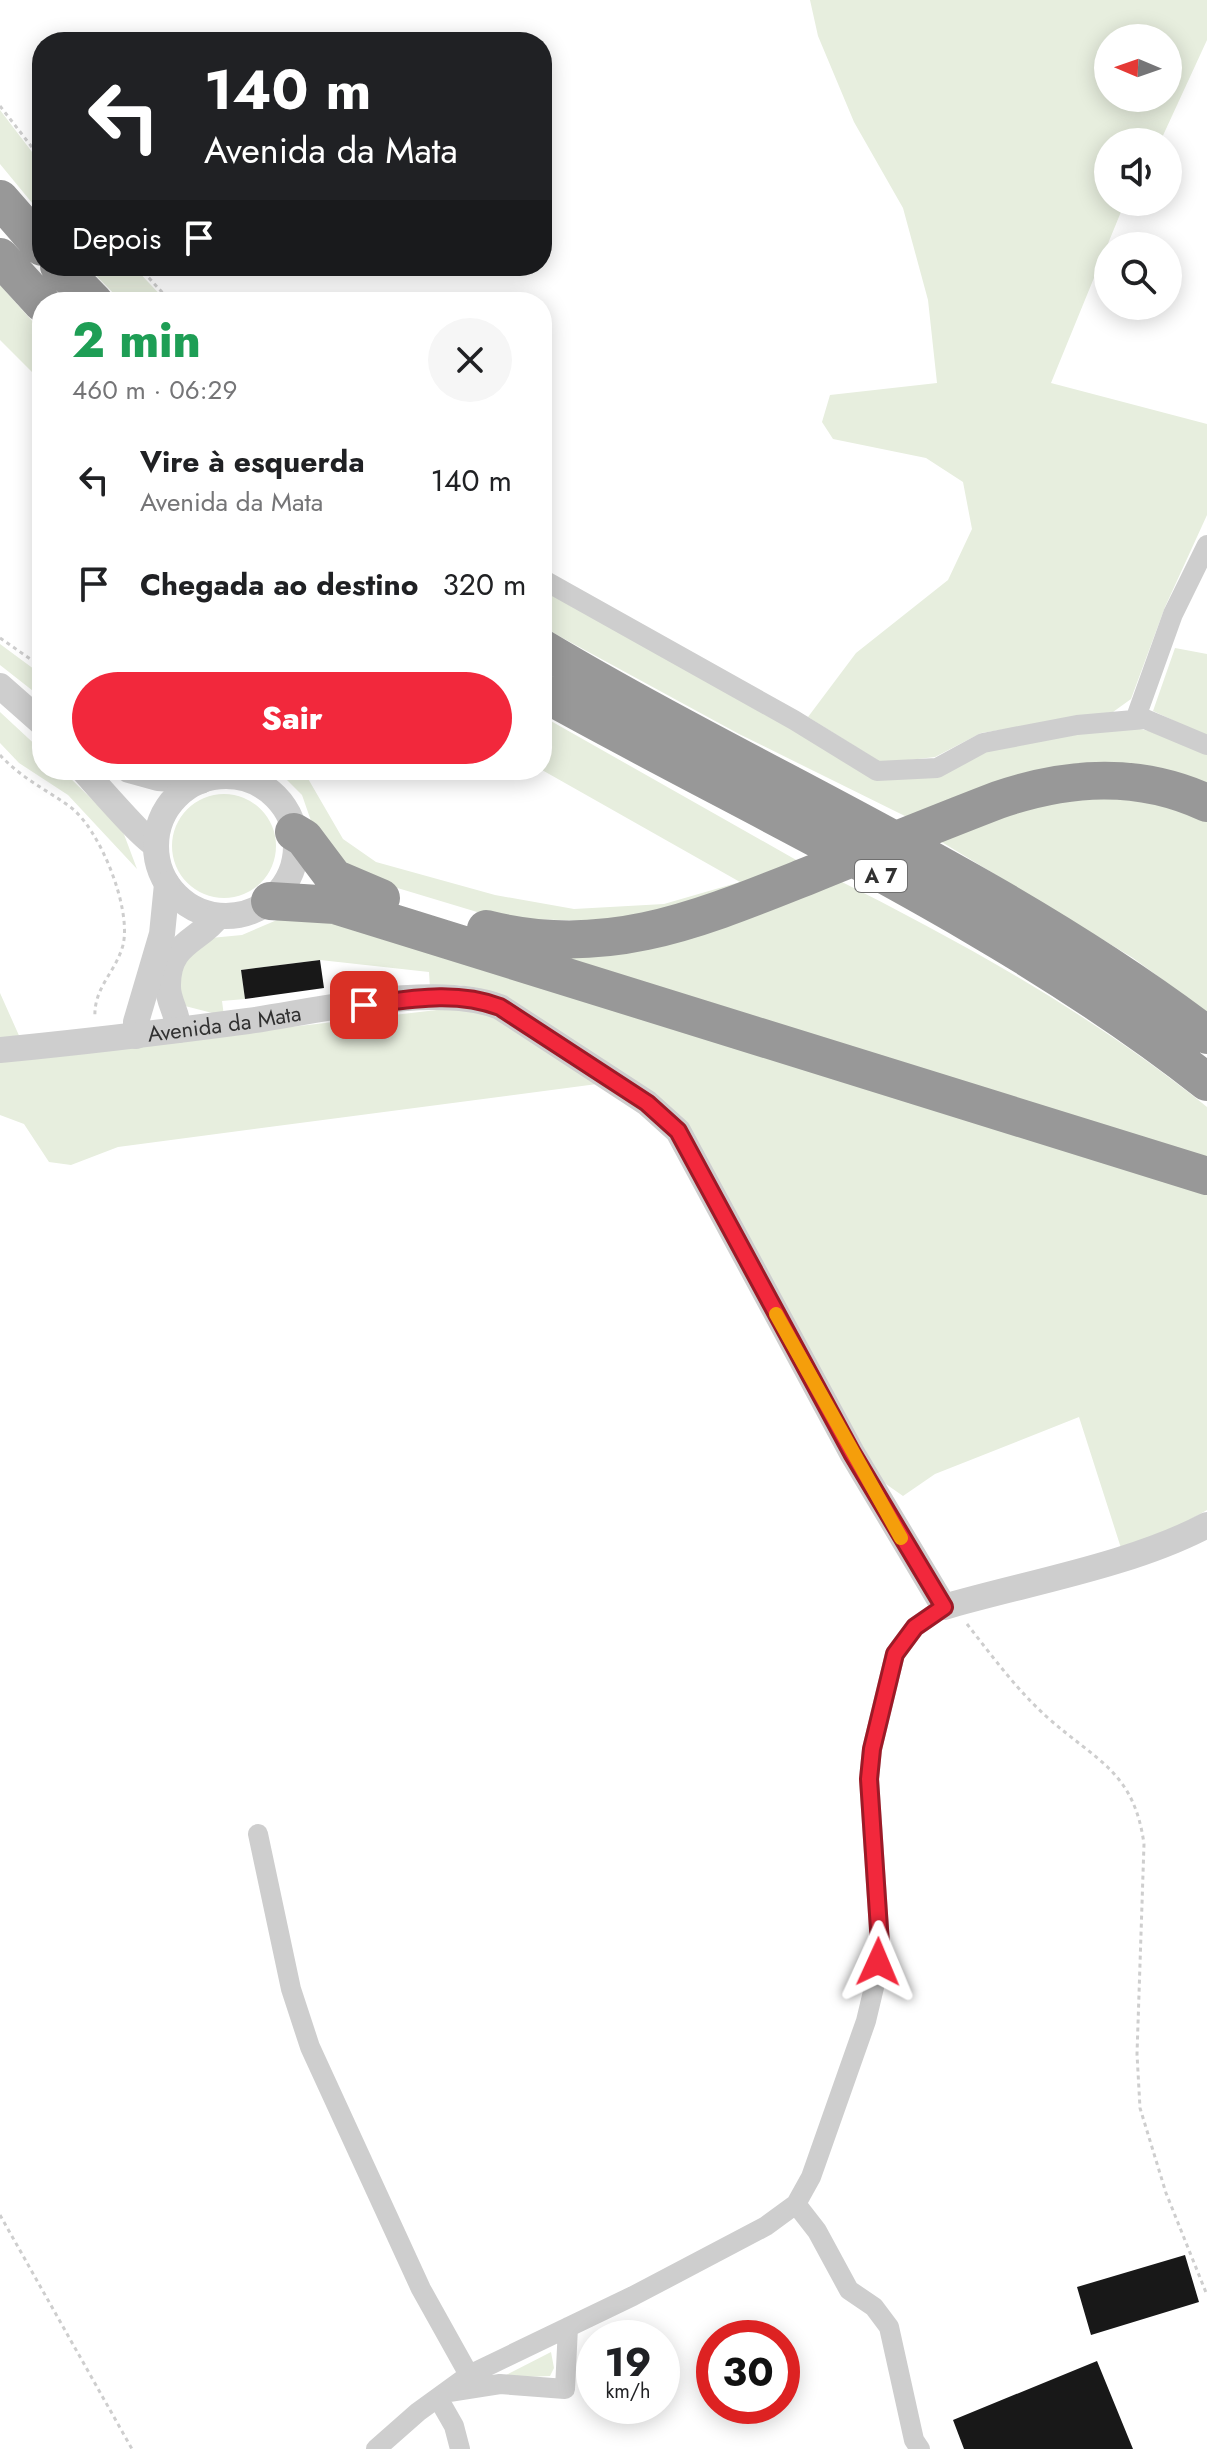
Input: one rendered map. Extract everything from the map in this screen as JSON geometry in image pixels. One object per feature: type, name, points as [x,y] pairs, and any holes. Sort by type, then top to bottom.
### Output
[{"type":"highway","points":[[0,199],[32,236]]},
{"type":"highway","points":[[0,257],[32,292]]},
{"type":"highway","points":[[69,276],[84,292]]},
{"type":"highway","name":"A 7","points":[[552,653],[963,878],[1103,963],[1207,1035]]},
{"type":"highway","name":"A 7","points":[[552,697],[986,935],[1097,1003],[1207,1082]]},
{"type":"highway","points":[[294,832],[304,838],[328,872],[358,890],[459,922],[539,939],[591,941],[648,933],[690,921],[1023,792],[1086,779],[1158,785],[1207,803]]},
{"type":"highway","points":[[270,901],[335,905],[1207,1176]]},
{"type":"street","points":[[1135,720],[1173,614],[1207,545]]},
{"type":"street","points":[[552,585],[794,720],[877,771],[937,768],[983,743],[1077,725],[1145,719],[1207,745]]},
{"type":"street","points":[[0,686],[32,714]]},
{"type":"street","points":[[93,780],[127,814],[142,836],[156,845]]},
{"type":"street","points":[[190,780],[201,781]]},
{"type":"street","points":[[205,780],[183,791],[169,806],[160,824],[156,845],[159,865],[167,884],[181,899],[198,910],[218,916],[245,913],[270,901],[292,870],[294,832],[288,813],[260,784],[249,780]]},
{"type":"street","points":[[136,1036],[136,1022],[162,934],[167,884]]},
{"type":"street","points":[[178,1030],[168,986],[173,960],[189,939],[218,916]]},
{"type":"street","name":"Avenida da Mata","points":[[0,1050],[136,1036],[425,997],[476,998],[500,1007],[647,1103],[678,1131],[852,1453],[948,1606]]},
{"type":"street","points":[[376,2449],[469,2375],[766,2226],[796,2204],[811,2177],[866,2021],[876,1979],[880,1944],[869,1779],[872,1749],[895,1654],[915,1627],[948,1606],[1113,1560],[1207,1525]]},
{"type":"street","points":[[258,1834],[291,1989],[310,2047],[421,2289],[469,2375]]},
{"type":"street","points":[[796,2204],[817,2231],[849,2290],[874,2307],[889,2327],[914,2440],[920,2449]]},
{"type":"street","points":[[442,2395],[500,2384],[565,2389],[568,2327]]},
{"type":"street","points":[[442,2395],[460,2449]]},
{"type":"path","points":[[0,106],[32,147]]},
{"type":"path","points":[[147,276],[162,292]]},
{"type":"path","points":[[0,638],[32,660]]},
{"type":"path","points":[[0,755],[40,789],[72,807],[96,841],[114,878],[123,917],[123,945],[103,980],[94,1007],[96,1040]]},
{"type":"path","points":[[948,1606],[1046,1716],[1110,1768],[1127,1787],[1140,1816],[1144,1844],[1137,2054],[1140,2108],[1166,2193],[1207,2295]]},
{"type":"path","points":[[0,2215],[132,2449]]},
{"type":"green space","points":[[810,0],[1207,0],[1207,40],[1182,94],[1182,24],[1094,24],[1094,112],[1174,112],[1166,128],[1094,128],[1094,216],[1119,216],[1113,232],[1094,232],[1094,278],[1051,383],[1207,424],[1207,515],[1165,607],[1131,699],[1113,712],[981,733],[935,757],[882,763],[808,717],[856,653],[948,580],[972,529],[963,482],[926,458],[833,439],[822,422],[830,395],[937,383],[928,300],[903,208],[854,122],[818,36]]},
{"type":"green space","points":[[0,110],[32,152],[32,203],[0,164]]},
{"type":"green space","points":[[97,276],[142,276],[158,292],[112,292]]},
{"type":"green space","points":[[0,285],[32,321],[32,372],[0,340]]},
{"type":"green space","points":[[552,591],[882,776],[924,775],[999,747],[1120,727],[1154,732],[1207,754],[1207,786],[909,818],[739,734],[552,632]]},
{"type":"green space","points":[[0,644],[32,668],[32,690],[0,665]]},
{"type":"green space","points":[[1175,648],[1207,654],[1207,736],[1153,711]]},
{"type":"green space","points":[[0,712],[32,742],[32,771],[19,763],[0,743]]},
{"type":"green space","points":[[552,722],[798,861],[743,885],[620,922],[497,918],[361,877],[317,838],[302,795],[287,780],[309,780],[343,839],[376,862],[495,895],[574,909],[664,904],[740,882],[552,776]]},
{"type":"green space","points":[[45,780],[72,780],[122,829],[137,869],[68,795]]},
{"type":"green space","points":[[1071,789],[1207,812],[1207,1012],[1133,958],[935,838]]},
{"type":"green space","points":[[224,794],[244,798],[261,809],[272,826],[276,846],[272,866],[261,883],[244,894],[224,898],[204,894],[187,883],[176,866],[172,846],[176,826],[187,809],[204,798]]},
{"type":"green space","points":[[834,878],[1026,982],[1164,1073],[1207,1107],[1207,1168],[495,939],[545,947]]},
{"type":"green space","points":[[337,919],[1207,1188],[1207,1510],[1177,1527],[1121,1548],[1079,1417],[935,1474],[903,1496],[883,1482],[678,1117],[504,996],[460,985],[430,988],[429,972],[320,960],[241,970],[245,999],[222,1001],[224,1016],[185,1006],[176,996],[183,952],[200,939],[242,935],[277,920]]},
{"type":"green space","points":[[0,993],[21,1040],[0,1042]]},
{"type":"green space","points":[[471,1006],[501,1018],[597,1084],[118,1147],[71,1165],[49,1162],[24,1124],[0,1115],[0,1061]]},
{"type":"green space","points":[[551,2352],[554,2368],[550,2376],[500,2378]]},
{"type":"building","points":[[320,960],[324,988],[245,999],[241,970]]},
{"type":"building","points":[[1185,2255],[1199,2302],[1091,2335],[1077,2287]]},
{"type":"building","points":[[1097,2361],[1133,2449],[964,2449],[953,2420]]},
{"type":"slow traffic","points":[[776,1314],[901,1538]]},
{"type":"route","points":[[364,1005],[425,997],[476,998],[500,1007],[647,1103],[678,1131],[852,1453],[907,1550],[944,1607],[915,1627],[895,1654],[872,1749],[869,1779],[880,1944],[878,1962]]}]
